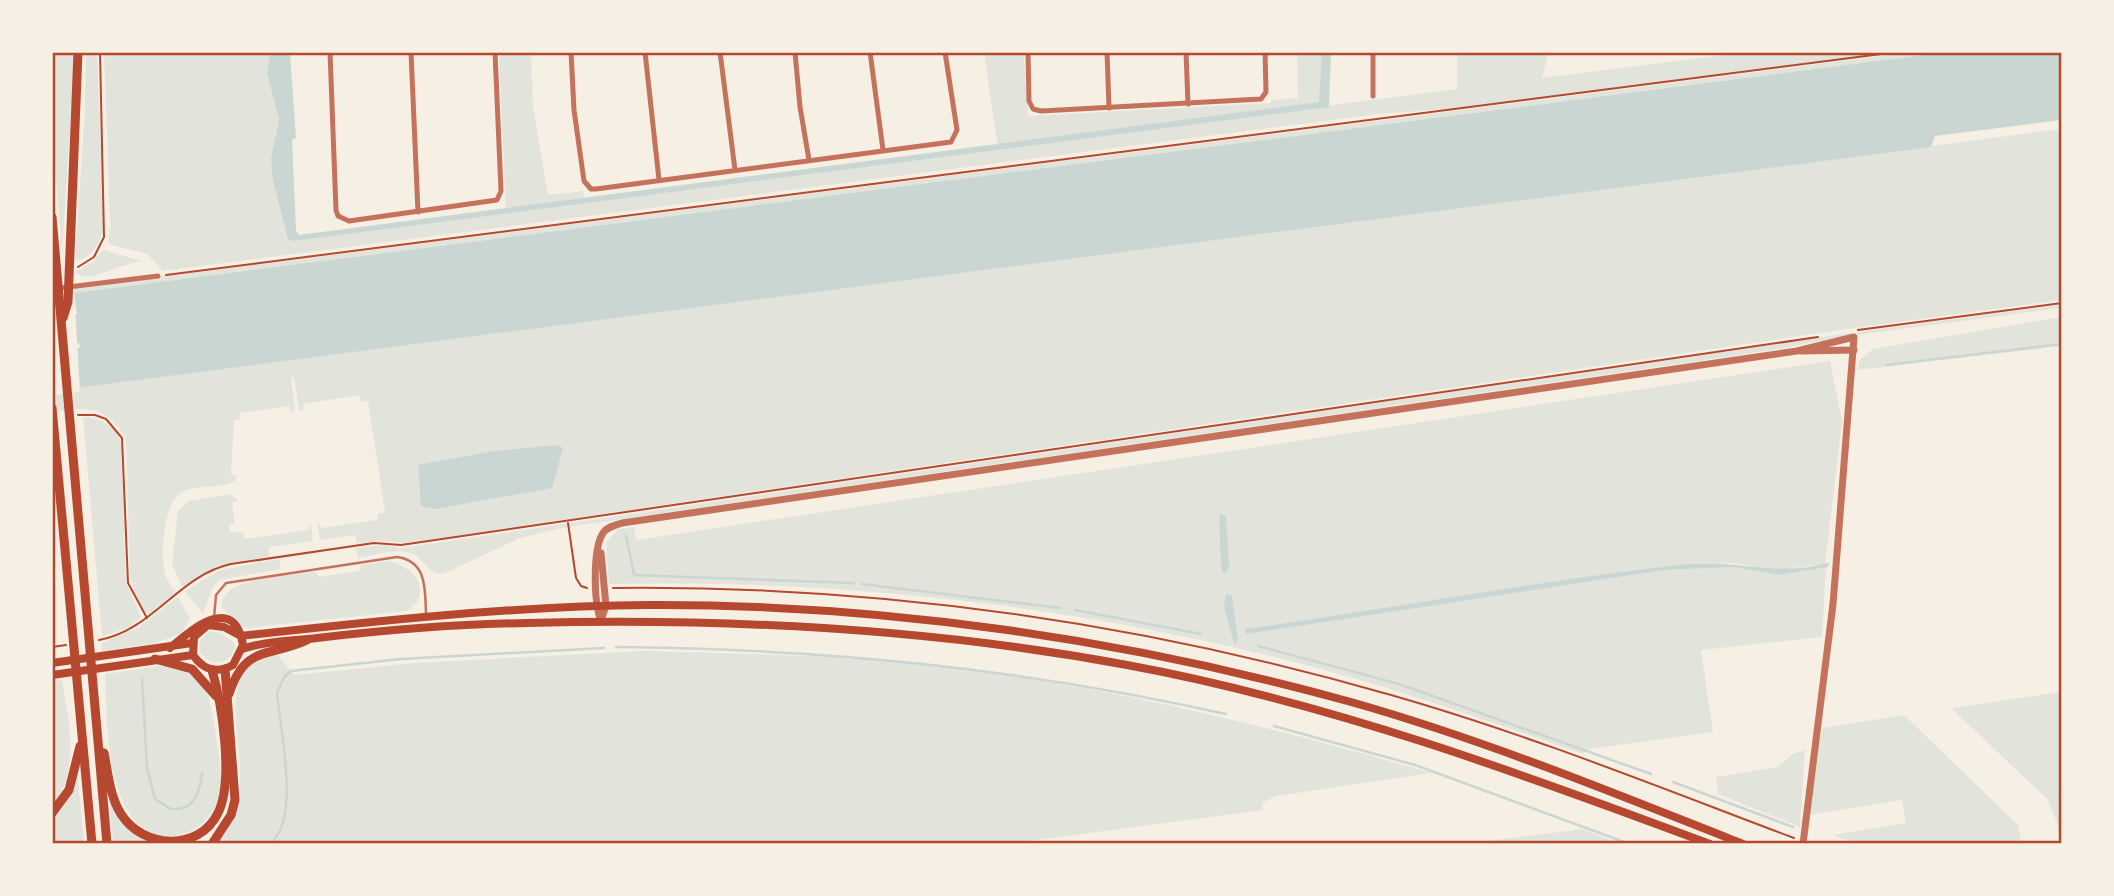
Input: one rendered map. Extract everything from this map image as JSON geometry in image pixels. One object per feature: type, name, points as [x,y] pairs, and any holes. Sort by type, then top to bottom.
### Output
[{"type":"highway","points":[[62,323],[68,302],[78,52]]},
{"type":"highway","points":[[52,217],[107,844]]},
{"type":"highway","points":[[52,408],[92,844]]},
{"type":"highway","points":[[223,698],[249,658],[264,651],[307,640]]},
{"type":"highway","points":[[155,659],[192,669],[223,698]]},
{"type":"highway","points":[[96,713],[112,789],[120,813],[142,834],[162,842],[175,842],[199,833],[218,814],[222,804],[225,771],[225,669]]},
{"type":"highway","points":[[212,670],[223,698],[235,800],[231,815],[212,844]]},
{"type":"highway","points":[[52,813],[69,790],[82,734]]},
{"type":"main road","points":[[170,648],[199,623],[214,618],[230,622],[241,636],[242,649],[233,665],[225,669],[212,670],[200,664],[193,655],[192,643],[199,630],[208,625],[219,625],[241,636],[426,614],[606,606],[703,605],[810,610],[963,625],[1144,653],[1248,675],[1425,725],[1550,768],[1743,844]]},
{"type":"main road","points":[[242,649],[427,628],[601,621],[727,622],[868,631],[987,643],[1127,665],[1373,725],[1538,779],[1710,844]]},
{"type":"main road","points":[[52,663],[192,643]]},
{"type":"main road","points":[[52,675],[193,655]]},
{"type":"street","points":[[330,52],[338,216],[348,221],[494,202],[500,196],[495,52]]},
{"type":"street","points":[[411,52],[418,212]]},
{"type":"street","points":[[571,52],[574,110],[586,185],[596,189],[954,139],[957,130],[945,52]]},
{"type":"street","points":[[645,52],[659,180]]},
{"type":"street","points":[[720,52],[735,170]]},
{"type":"street","points":[[795,52],[800,107],[809,159]]},
{"type":"street","points":[[870,52],[883,150]]},
{"type":"street","points":[[1028,52],[1029,102],[1033,109],[1109,108],[1264,98],[1265,52]]},
{"type":"street","points":[[1107,52],[1109,108]]},
{"type":"street","points":[[1186,52],[1188,104]]},
{"type":"street","points":[[1373,96],[1375,53]]},
{"type":"street","points":[[52,289],[158,276]]},
{"type":"street","points":[[1797,351],[1854,334],[1833,604],[1803,844]]},
{"type":"street","points":[[601,621],[596,607],[600,545],[603,532],[622,523],[1797,351],[1854,350]]},
{"type":"street","points":[[600,545],[606,606],[601,621]]},
{"type":"lane","points":[[214,618],[216,595],[226,583],[356,562],[404,558],[412,561],[422,573],[427,628]]},
{"type":"path","points":[[74,268],[94,257],[104,237],[100,52]]},
{"type":"path","points":[[158,276],[1897,52]]},
{"type":"path","points":[[1854,334],[2062,303]]},
{"type":"path","points":[[93,640],[131,630],[194,582],[223,566],[360,545],[401,545],[1824,336]]},
{"type":"path","points":[[77,415],[100,416],[115,426],[122,438],[128,583],[148,618]]},
{"type":"path","points":[[568,520],[576,578],[581,586],[596,588]]},
{"type":"path","points":[[52,647],[68,645]]},
{"type":"shaded area","points":[[52,53],[75,53],[62,253],[53,138]]},
{"type":"shaded area","points":[[86,53],[97,53],[104,225],[101,237],[92,252],[75,261],[85,108]]},
{"type":"shaded area","points":[[104,53],[270,53],[267,74],[279,119],[275,135],[288,239],[506,212],[499,53],[531,53],[533,107],[548,195],[583,191],[585,201],[998,148],[984,53],[1024,53],[1028,116],[1270,103],[1271,100],[1298,98],[1297,53],[1322,53],[1325,106],[1457,89],[1457,53],[1548,53],[1542,78],[1740,53],[1885,53],[1459,108],[1379,114],[163,271],[147,254],[108,244],[110,225]]},
{"type":"shaded area","points":[[270,53],[290,53],[296,138],[292,140],[296,231],[299,235],[1319,102],[1322,53],[1331,53],[1329,107],[293,241],[288,239],[273,180],[271,158],[279,119],[267,74]]},
{"type":"shaded area","points":[[1905,53],[1940,53],[74,293],[74,288]]},
{"type":"shaded area","points":[[1940,53],[2061,53],[2061,120],[1935,136],[1931,147],[53,391],[53,352],[80,348],[79,343],[53,346],[52,318],[77,314],[74,293]]},
{"type":"shaded area","points":[[2061,129],[2061,300],[1854,328],[407,543],[357,543],[355,535],[320,540],[317,522],[322,528],[377,520],[378,514],[385,512],[368,401],[361,402],[359,395],[303,404],[304,410],[299,411],[294,377],[291,377],[295,411],[291,412],[289,406],[240,413],[240,419],[234,420],[231,474],[237,476],[235,481],[195,488],[176,497],[167,517],[163,554],[165,574],[176,592],[150,613],[143,611],[135,597],[130,574],[126,438],[111,419],[95,411],[77,409],[53,412],[52,391]]},
{"type":"shaded area","points":[[103,250],[142,261],[90,276],[83,277],[75,272],[92,263]]},
{"type":"shaded area","points":[[2061,305],[2061,308],[1857,335],[1857,332]]},
{"type":"shaded area","points":[[2061,317],[2061,346],[1857,370],[1860,360],[1873,349]]},
{"type":"shaded area","points":[[1850,333],[1852,335],[1779,349],[561,528],[520,538],[443,574],[432,571],[407,552],[389,552],[358,558],[356,548],[382,545],[402,548]]},
{"type":"shaded area","points":[[1830,361],[1842,422],[1825,564],[1775,570],[1734,563],[1694,563],[1437,602],[1427,600],[1421,605],[1246,633],[1664,570],[1733,567],[1779,575],[1826,567],[1822,637],[1701,650],[1713,732],[1589,749],[1583,754],[1361,680],[1203,640],[1119,624],[1035,610],[865,591],[779,586],[609,584],[606,543],[618,529],[634,527],[636,540]]},
{"type":"shaded area","points":[[83,417],[106,424],[115,431],[121,442],[126,583],[141,617],[125,629],[102,636]]},
{"type":"shaded area","points":[[557,445],[563,448],[552,488],[436,509],[421,506],[418,465],[494,451]]},
{"type":"shaded area","points":[[232,494],[238,501],[232,503],[235,524],[229,525],[230,532],[243,533],[245,539],[308,530],[311,523],[313,541],[269,547],[269,556],[215,567],[182,587],[172,564],[178,511],[189,501]]},
{"type":"shaded area","points":[[1220,514],[1226,516],[1229,567],[1226,574],[1222,571]]},
{"type":"shaded area","points":[[279,559],[281,569],[219,580],[212,589],[203,614],[185,591],[220,570]]},
{"type":"shaded area","points":[[391,561],[414,575],[420,586],[418,601],[407,611],[248,628],[238,625],[222,608],[224,598],[231,590],[257,580],[315,572],[319,577],[359,571],[361,565]]},
{"type":"shaded area","points":[[1829,562],[1828,567],[1779,575],[1733,567],[1664,570],[1246,634],[1245,629],[1576,578],[1687,564],[1794,568]]},
{"type":"shaded area","points":[[1226,594],[1232,596],[1238,640],[1234,644],[1224,606]]},
{"type":"shaded area","points":[[178,597],[190,618],[182,633],[156,643],[102,651],[102,643],[138,628]]},
{"type":"shaded area","points":[[210,631],[221,633],[235,644],[228,659],[211,662],[200,653],[200,641]]},
{"type":"shaded area","points":[[642,651],[806,656],[971,670],[1145,700],[1317,741],[1431,773],[1276,796],[1262,803],[1263,810],[1015,843],[217,844],[232,821],[239,797],[236,726],[238,685],[247,668],[260,658],[275,652],[294,675],[415,663]]},
{"type":"shaded area","points":[[159,666],[183,669],[203,682],[213,716],[221,778],[219,797],[208,817],[189,832],[172,836],[150,832],[134,819],[122,799],[109,747],[105,674]]},
{"type":"shaded area","points":[[62,680],[69,729],[70,761],[67,777],[53,805],[53,681]]},
{"type":"shaded area","points":[[2062,692],[2061,833],[2048,800],[1951,708]]},
{"type":"shaded area","points":[[1904,715],[2018,825],[2021,843],[1860,844],[1833,835],[1906,823],[1902,800],[1809,815],[1815,755],[1823,728]]},
{"type":"shaded area","points":[[1805,750],[1800,827],[1718,794],[1716,777],[1778,767],[1792,754]]},
{"type":"shaded area","points":[[77,769],[84,843],[53,844],[53,816],[66,802]]},
{"type":"shaded area","points":[[109,795],[129,831],[151,843],[113,843]]},
{"type":"shaded area","points":[[1583,829],[1618,843],[1471,843]]},
{"type":"pier","points":[[74,289],[80,392],[52,395],[52,314],[73,311],[71,293]]},
{"type":"waterway","points":[[1887,365],[2062,344]]},
{"type":"waterway","points":[[626,535],[634,575],[854,583]]},
{"type":"waterway","points":[[862,584],[1060,608]]},
{"type":"waterway","points":[[1075,610],[1201,634]]},
{"type":"waterway","points":[[1258,646],[1399,684],[1651,774]]},
{"type":"waterway","points":[[616,647],[771,652],[923,664],[1073,684],[1226,714]]},
{"type":"waterway","points":[[272,842],[280,830],[287,793],[277,693],[284,677],[291,671],[401,659],[604,648]]},
{"type":"waterway","points":[[142,678],[147,768],[155,799],[171,809],[185,807],[197,794],[202,773]]},
{"type":"waterway","points":[[1274,726],[1415,765],[1627,843]]},
{"type":"waterway","points":[[1673,782],[1793,827]]}]
